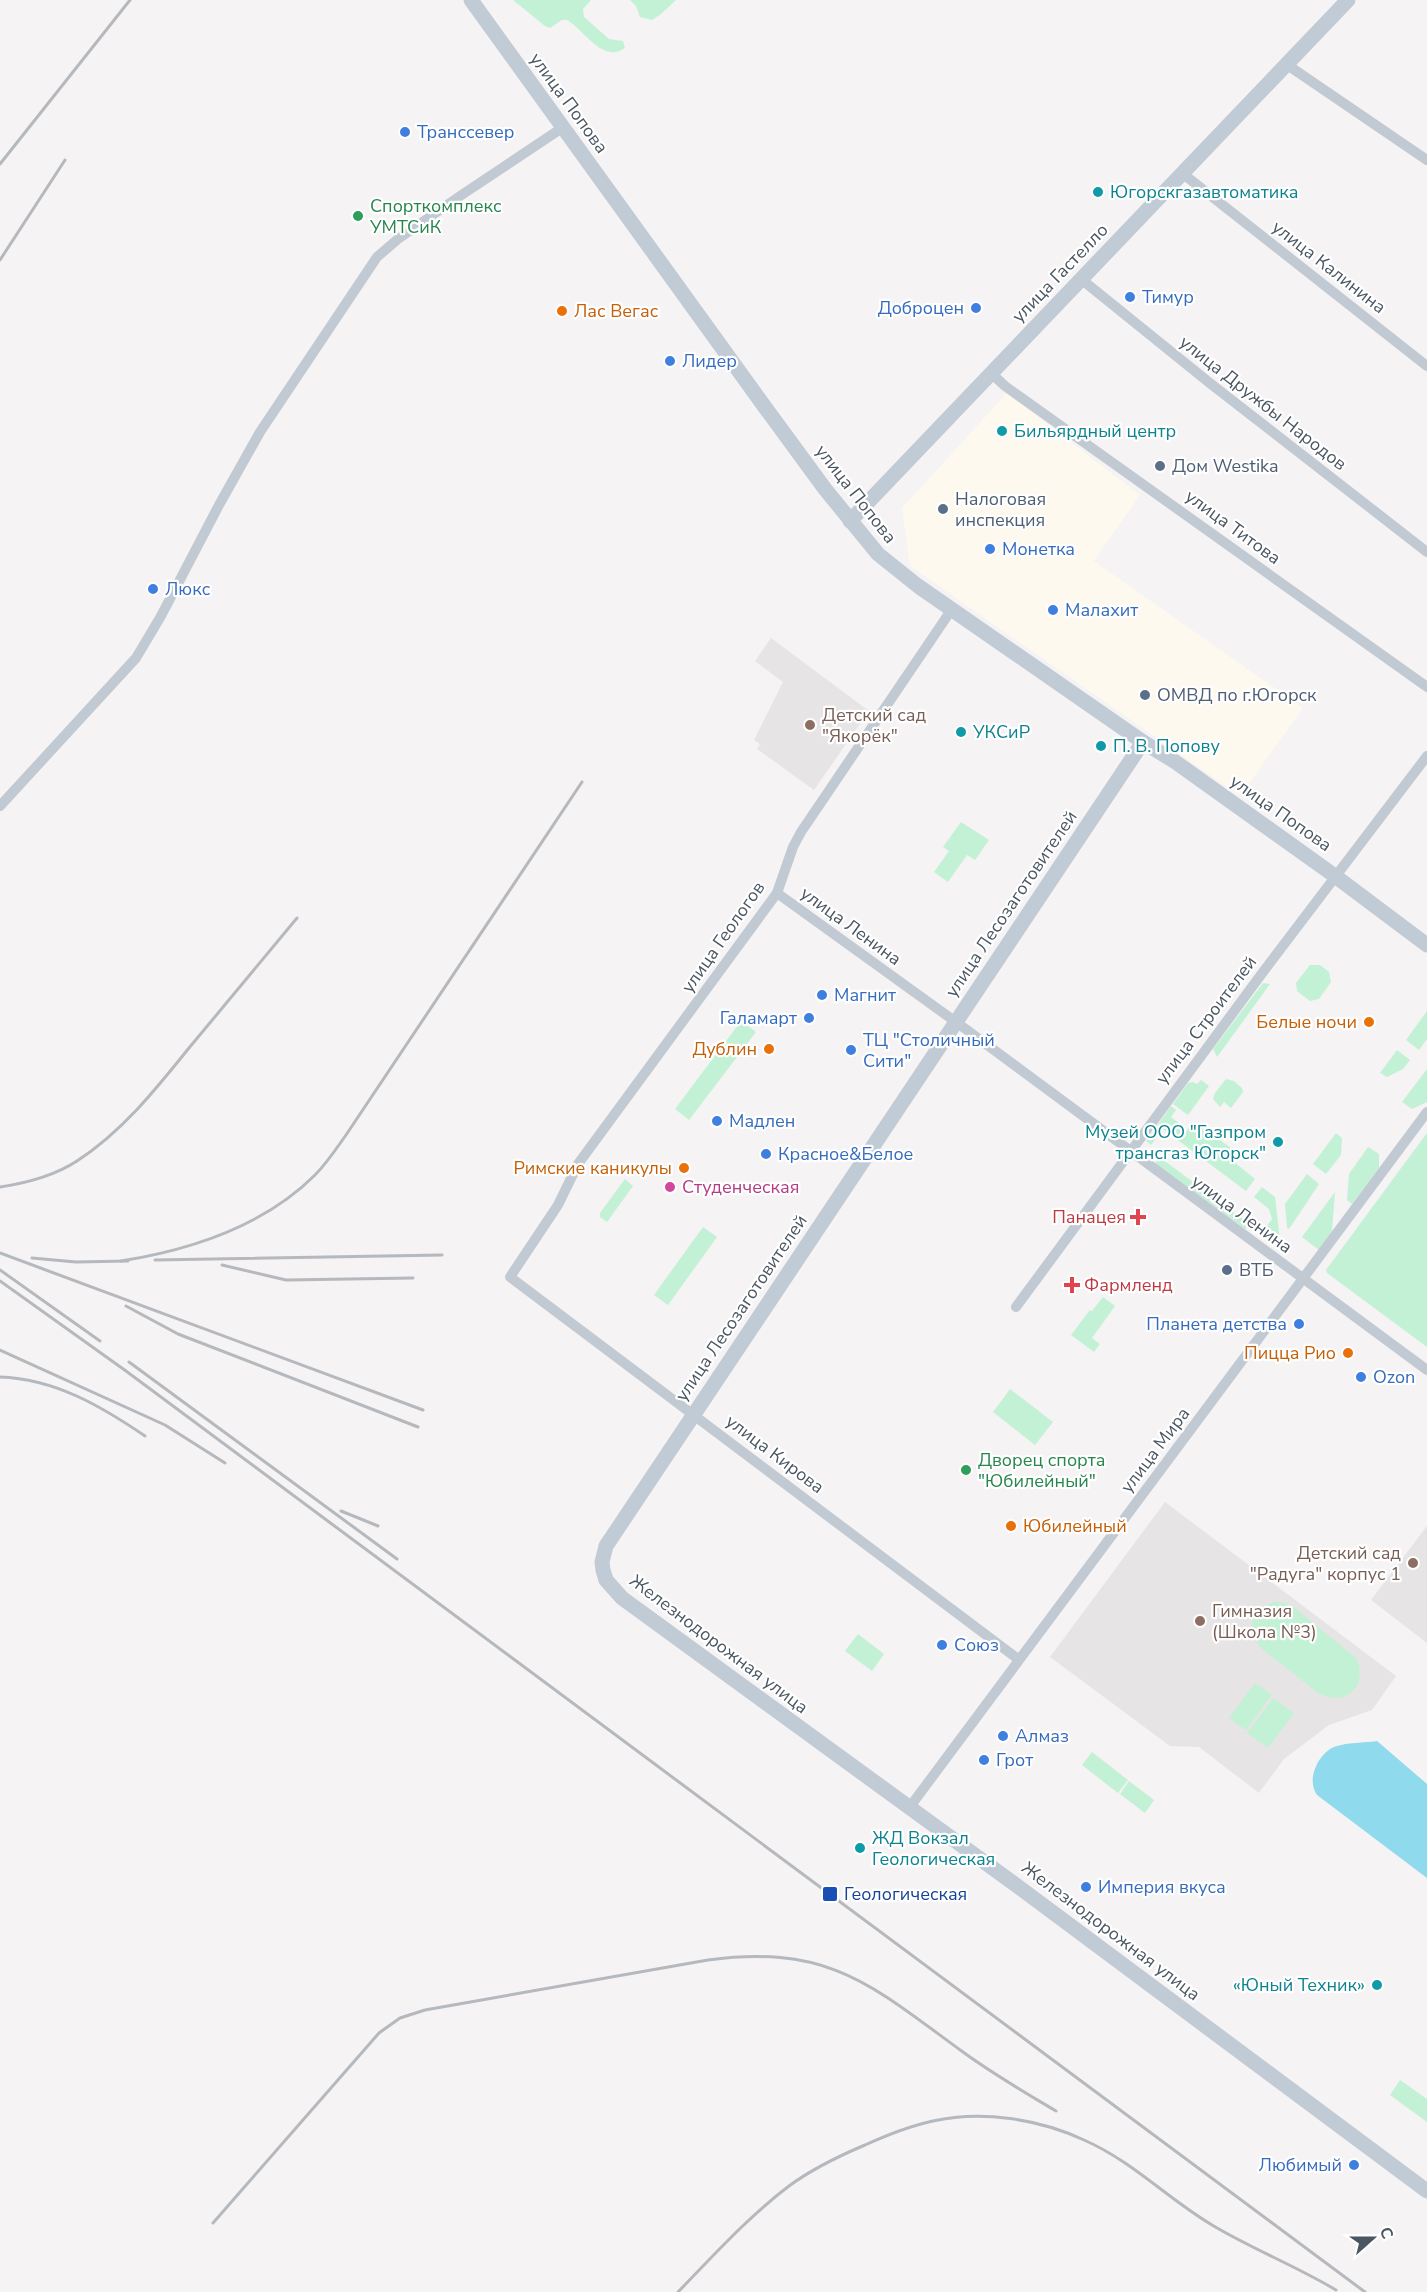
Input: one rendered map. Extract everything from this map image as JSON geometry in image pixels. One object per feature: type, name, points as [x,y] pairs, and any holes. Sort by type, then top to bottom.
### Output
[{"type":"main road","name":"улица Попова","points":[[471,0],[850,521],[888,564],[1143,742],[1174,761],[1427,945]]},
{"type":"main road","name":"улица Гастелло","points":[[850,521],[1348,0]]},
{"type":"main road","name":"улица Лесозаготовителей","points":[[603,1570],[602,1562],[606,1546],[1143,742]]},
{"type":"main road","name":"Железнодорожная улица","points":[[603,1570],[606,1580],[622,1599],[1427,2191]]},
{"type":"street","points":[[1286,64],[1427,160]]},
{"type":"street","points":[[0,806],[136,658],[260,432],[377,257],[398,239],[562,128]]},
{"type":"street","name":"улица Калинина","points":[[1182,173],[1427,366]]},
{"type":"street","name":"улица Дружбы Народов","points":[[1081,279],[1211,384],[1427,552]]},
{"type":"street","name":"улица Титова","points":[[991,373],[1005,386],[1427,687]]},
{"type":"street","name":"улица Геологов","points":[[510,1277],[558,1205],[578,1164],[777,893],[801,832],[952,609]]},
{"type":"street","name":"улица Строителей","points":[[1016,1307],[1129,1151],[1427,756]]},
{"type":"street","name":"улица Ленина","points":[[777,893],[956,1022],[1427,1370]]},
{"type":"street","name":"улица Мира","points":[[909,1808],[1427,1112]]},
{"type":"street","name":"улица Кирова","points":[[510,1277],[1018,1659]]},
{"type":"shaded area","points":[[1007,393],[1140,495],[1094,561],[1303,708],[1240,796],[910,566],[902,508]]},
{"type":"shaded area","name":"Детский сад \"Якорёк\"","points":[[771,638],[869,711],[814,790],[757,749],[760,744],[754,740],[783,682],[755,661]]},
{"type":"shaded area","name":"Гимназия (Школа №3)","points":[[1165,1502],[1396,1676],[1372,1710],[1329,1725],[1284,1759],[1259,1793],[1199,1747],[1170,1746],[1050,1657]]},
{"type":"shaded area","name":"Детский сад \"Радуга\" корпус 1","points":[[1427,1526],[1427,1643],[1371,1600]]},
{"type":"green space","points":[[513,0],[591,0],[583,9],[584,17],[609,39],[623,41],[625,48],[617,52],[601,49],[567,20],[562,20],[550,28],[545,26]]},
{"type":"green space","points":[[630,0],[676,0],[652,20],[640,17],[636,6]]},
{"type":"green space","points":[[961,822],[989,840],[975,860],[967,855],[948,882],[934,872],[949,851],[943,847]]},
{"type":"green space","points":[[1310,965],[1320,965],[1329,972],[1331,982],[1319,999],[1310,1001],[1297,991],[1296,983]]},
{"type":"green space","points":[[1263,983],[1270,984],[1217,1057],[1213,1049]]},
{"type":"green space","points":[[1427,1011],[1427,1039],[1419,1050],[1406,1040]]},
{"type":"green space","points":[[741,1021],[756,1032],[689,1120],[675,1109]]},
{"type":"green space","points":[[1397,1050],[1410,1060],[1403,1069],[1387,1077],[1380,1073]]},
{"type":"green space","points":[[1427,1069],[1427,1102],[1412,1109],[1402,1102]]},
{"type":"green space","points":[[1226,1079],[1234,1081],[1243,1092],[1231,1108],[1224,1102],[1220,1107],[1213,1099]]},
{"type":"green space","points":[[1201,1080],[1209,1086],[1188,1115],[1173,1104],[1188,1083],[1197,1084]]},
{"type":"green space","points":[[1171,1106],[1176,1110],[1171,1117],[1183,1126],[1186,1132],[1191,1125],[1199,1124],[1232,1149],[1234,1162],[1255,1179],[1246,1191],[1163,1129],[1151,1145],[1146,1141]]},
{"type":"green space","points":[[1336,1133],[1342,1138],[1341,1155],[1326,1174],[1313,1164]]},
{"type":"green space","points":[[1427,1133],[1427,1347],[1326,1270]]},
{"type":"green space","points":[[1368,1147],[1379,1154],[1379,1168],[1352,1204],[1347,1200],[1349,1174]]},
{"type":"green space","points":[[1158,1156],[1251,1225],[1245,1229],[1156,1164]]},
{"type":"green space","points":[[1307,1174],[1319,1184],[1289,1229],[1287,1228],[1285,1204]]},
{"type":"green space","points":[[625,1179],[633,1186],[607,1222],[600,1217],[600,1213]]},
{"type":"green space","points":[[1262,1187],[1275,1197],[1280,1240],[1265,1229],[1272,1219],[1269,1209],[1254,1197]]},
{"type":"green space","points":[[1335,1192],[1332,1231],[1319,1250],[1302,1237]]},
{"type":"green space","points":[[703,1227],[717,1237],[668,1305],[654,1295]]},
{"type":"green space","points":[[1103,1297],[1115,1306],[1092,1338],[1100,1344],[1094,1352],[1071,1335]]},
{"type":"green space","points":[[1010,1389],[1053,1422],[1035,1445],[993,1412]]},
{"type":"green space","points":[[1275,1602],[1294,1607],[1357,1659],[1360,1669],[1359,1679],[1352,1692],[1337,1698],[1318,1693],[1262,1649],[1253,1634],[1252,1621],[1260,1609]]},
{"type":"green space","points":[[858,1634],[884,1654],[872,1671],[845,1651]]},
{"type":"green space","points":[[1255,1683],[1272,1695],[1246,1730],[1229,1718]]},
{"type":"green space","points":[[1273,1698],[1294,1713],[1268,1748],[1247,1733]]},
{"type":"green space","points":[[1092,1752],[1128,1780],[1118,1793],[1082,1765]]},
{"type":"green space","points":[[1129,1781],[1154,1800],[1145,1813],[1120,1794]]},
{"type":"green space","points":[[1400,2080],[1427,2099],[1427,2122],[1390,2095]]},
{"type":"water","points":[[1377,1741],[1427,1784],[1427,1878],[1317,1795],[1314,1789],[1315,1768],[1328,1750],[1344,1744]]},
{"type":"railway","points":[[0,164],[130,0]]},
{"type":"railway","points":[[0,260],[65,160]]},
{"type":"railway","points":[[121,1261],[173,1250],[225,1233],[273,1208],[315,1175],[346,1135],[582,782]]},
{"type":"railway","points":[[0,1187],[30,1181],[59,1171],[77,1161],[109,1137],[151,1094],[297,918]]},
{"type":"railway","points":[[0,1253],[423,1410]]},
{"type":"railway","points":[[155,1260],[442,1255]]},
{"type":"railway","points":[[32,1258],[76,1262],[128,1261]]},
{"type":"railway","points":[[222,1265],[286,1280],[413,1278]]},
{"type":"railway","points":[[0,1270],[100,1341]]},
{"type":"railway","points":[[0,1281],[126,1371],[1365,2292]]},
{"type":"railway","points":[[126,1306],[178,1334],[418,1427]]},
{"type":"railway","points":[[0,1350],[165,1425],[225,1463]]},
{"type":"railway","points":[[129,1362],[397,1559]]},
{"type":"railway","points":[[0,1377],[40,1383],[77,1396],[112,1414],[145,1436]]},
{"type":"railway","points":[[341,1511],[378,1526]]},
{"type":"railway","points":[[213,2223],[379,2033],[400,2018],[425,2010],[708,1960],[750,1957],[786,1958],[818,1964],[847,1975],[902,2007],[986,2068],[1056,2111]]},
{"type":"railway","points":[[678,2292],[759,2210],[807,2174],[845,2154],[899,2131],[933,2121],[971,2116],[1010,2118],[1029,2122],[1084,2140],[1118,2158],[1212,2225],[1336,2290]]},
{"type":"place","name":"Транссевер","points":[[405,132]]},
{"type":"place","name":"Югорскгазавтоматика","points":[[1098,192]]},
{"type":"place","name":"Спорткомплекс УМТСиК","points":[[358,216]]},
{"type":"place","name":"Тимур","points":[[1130,297]]},
{"type":"place","name":"Доброцен","points":[[976,308]]},
{"type":"place","name":"Лас Вегас","points":[[562,311]]},
{"type":"place","name":"Лидер","points":[[670,361]]},
{"type":"place","name":"Бильярдный центр","points":[[1002,431]]},
{"type":"place","name":"Дом Westika","points":[[1160,466]]},
{"type":"place","name":"Налоговая инспекция","points":[[943,509]]},
{"type":"place","name":"Монетка","points":[[990,549]]},
{"type":"place","name":"Люкс","points":[[153,589]]},
{"type":"place","name":"Малахит","points":[[1053,610]]},
{"type":"place","name":"ОМВД по г.Югорск","points":[[1145,695]]},
{"type":"place","name":"Детский сад \"Якорёк\"","points":[[810,725]]},
{"type":"place","name":"УКСиР","points":[[961,732]]},
{"type":"place","name":"П. В. Попову","points":[[1101,746]]},
{"type":"place","name":"Магнит","points":[[822,995]]},
{"type":"place","name":"Галамарт","points":[[809,1018]]},
{"type":"place","name":"Белые ночи","points":[[1369,1022]]},
{"type":"place","name":"Дублин","points":[[769,1049]]},
{"type":"place","name":"ТЦ \"Столичный Сити\"","points":[[851,1050]]},
{"type":"place","name":"Мадлен","points":[[717,1121]]},
{"type":"place","name":"Музей ООО \"Газпром трансгаз Югорск\"","points":[[1278,1142]]},
{"type":"place","name":"Красное&Белое","points":[[766,1154]]},
{"type":"place","name":"Римские каникулы","points":[[684,1168]]},
{"type":"place","name":"Студенческая","points":[[670,1187]]},
{"type":"place","name":"Панацея","points":[[1138,1217]]},
{"type":"place","name":"ВТБ","points":[[1227,1270]]},
{"type":"place","name":"Фармленд","points":[[1072,1285]]},
{"type":"place","name":"Планета детства","points":[[1299,1324]]},
{"type":"place","name":"Пицца Рио","points":[[1348,1353]]},
{"type":"place","name":"Ozon","points":[[1361,1377]]},
{"type":"place","name":"Дворец спорта \"Юбилейный\"","points":[[966,1470]]},
{"type":"place","name":"Юбилейный","points":[[1011,1526]]},
{"type":"place","name":"Детский сад \"Радуга\" корпус 1","points":[[1413,1563]]},
{"type":"place","name":"Гимназия (Школа №3)","points":[[1200,1621]]},
{"type":"place","name":"Союз","points":[[942,1645]]},
{"type":"place","name":"Алмаз","points":[[1003,1736]]},
{"type":"place","name":"Грот","points":[[984,1760]]},
{"type":"place","name":"ЖД Вокзал Геологическая","points":[[860,1848]]},
{"type":"place","name":"Империя вкуса","points":[[1086,1887]]},
{"type":"place","name":"Геологическая","points":[[830,1894]]},
{"type":"place","name":"«Юный Техник»","points":[[1377,1985]]},
{"type":"place","name":"Любимый","points":[[1354,2165]]}]
